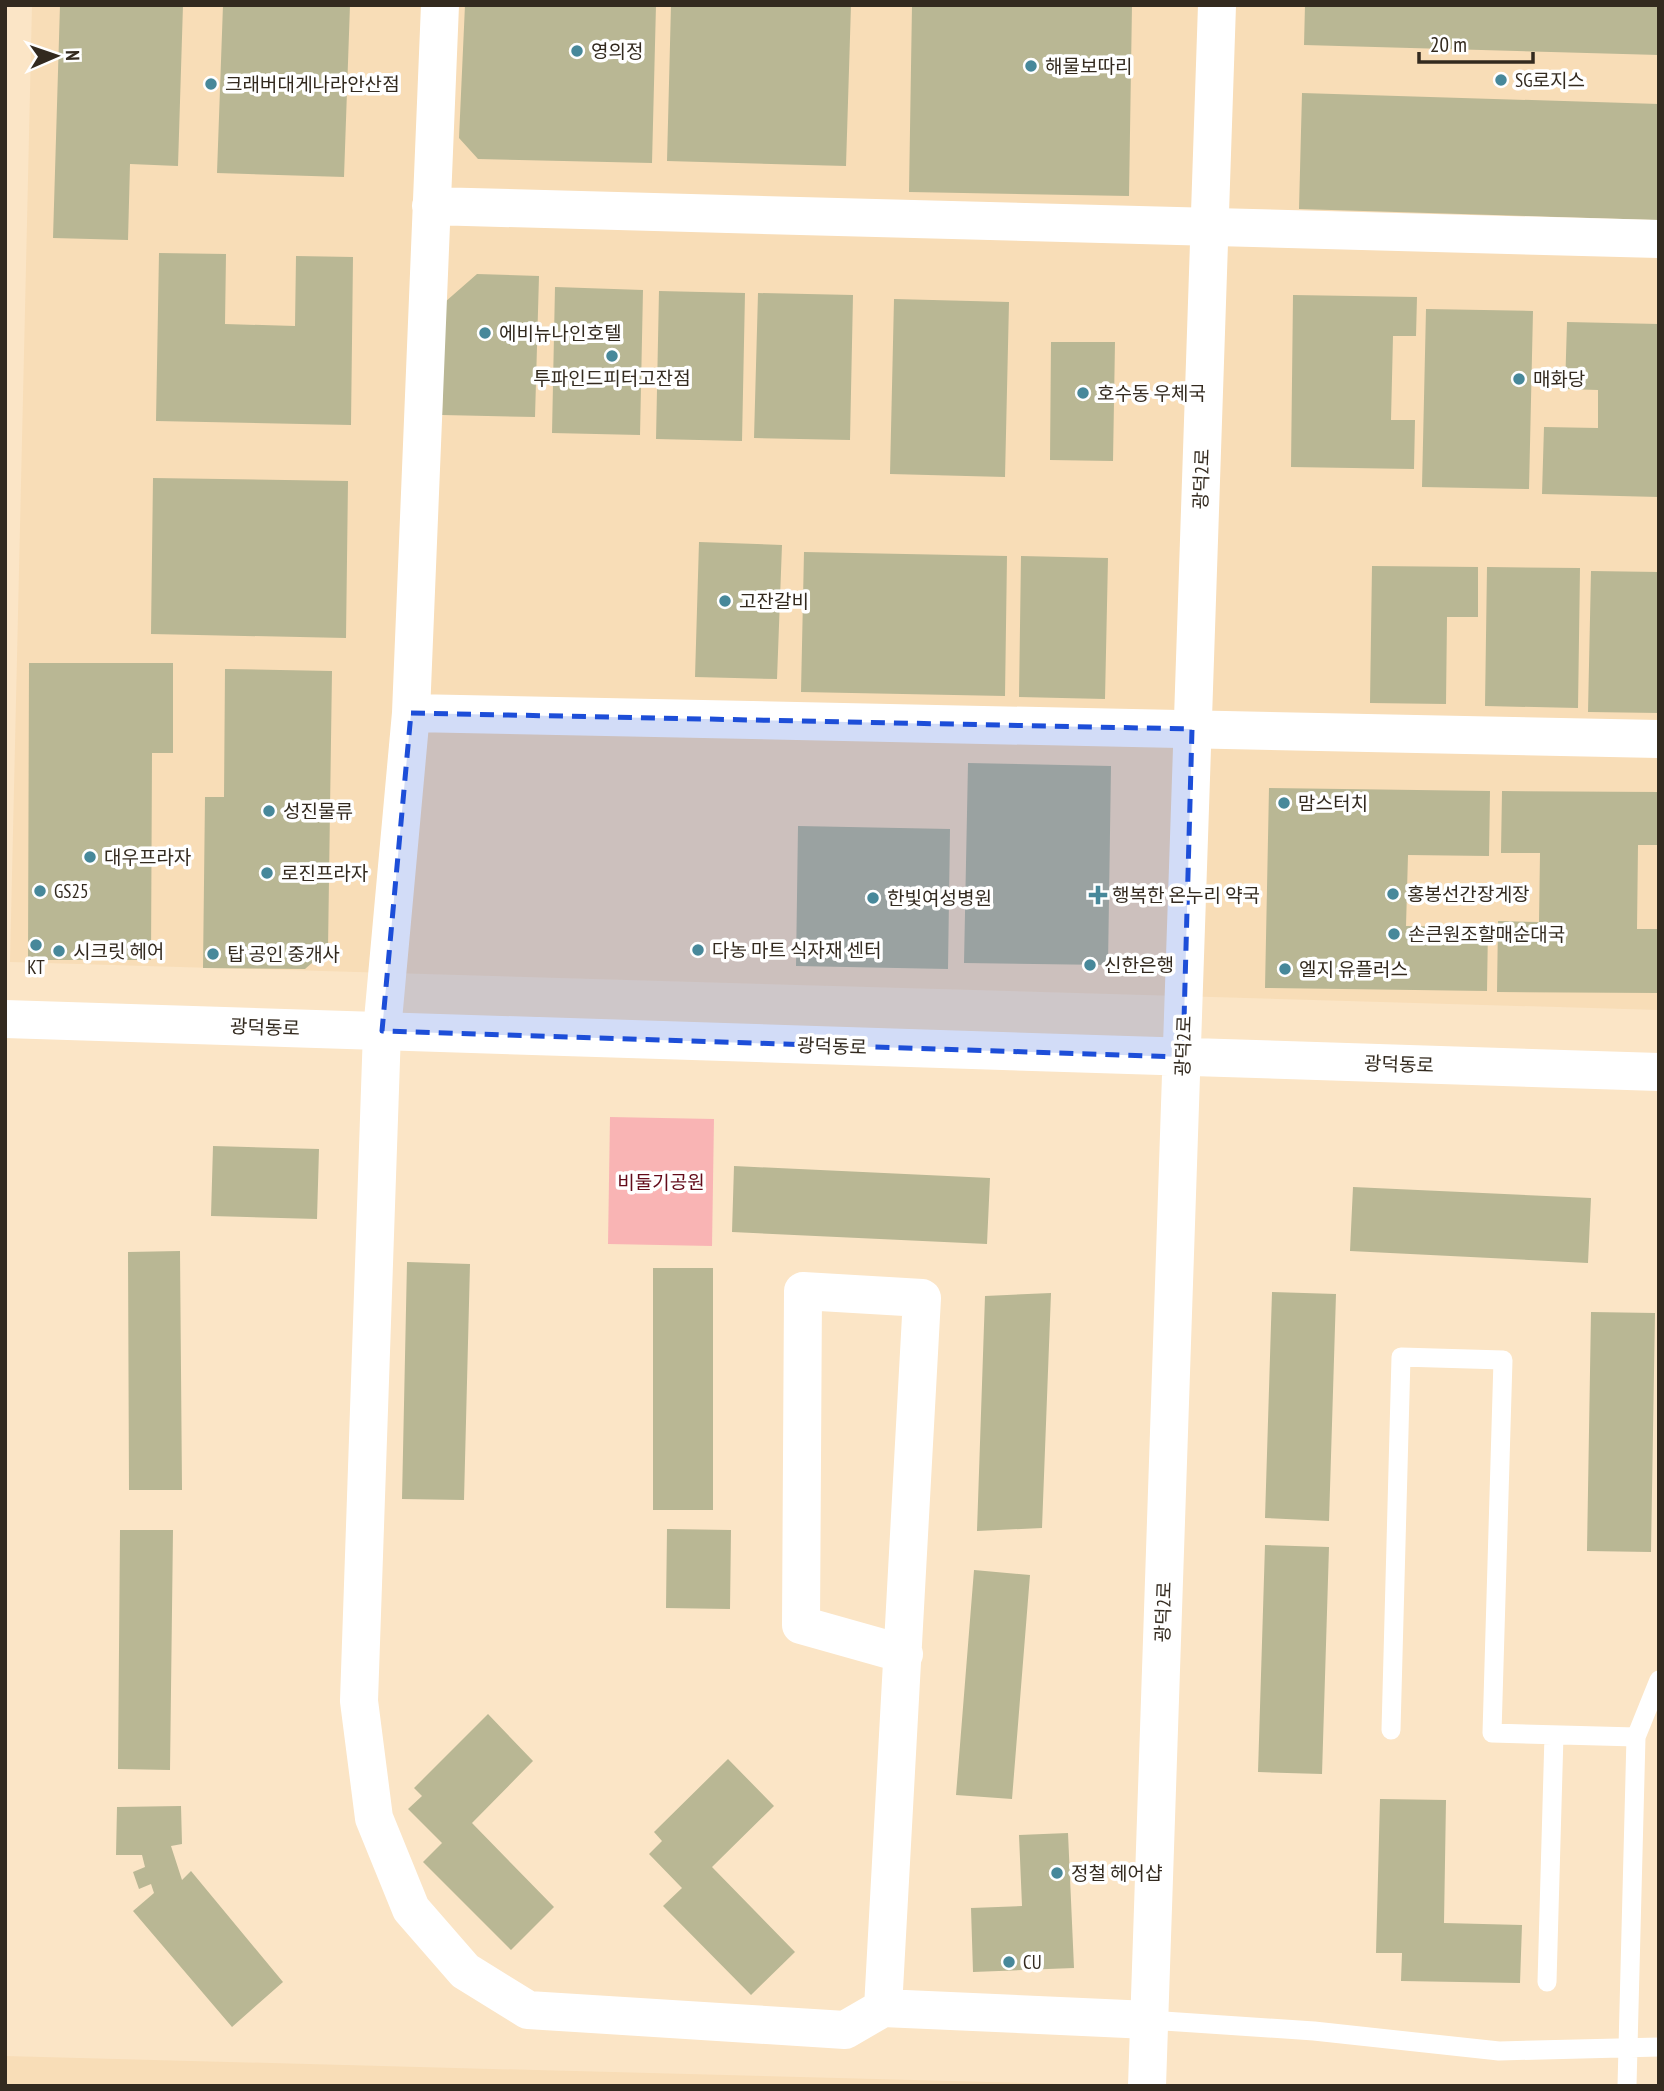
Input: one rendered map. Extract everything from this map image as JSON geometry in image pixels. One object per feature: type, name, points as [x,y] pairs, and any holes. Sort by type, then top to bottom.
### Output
[{"type":"street","points":[[440,5],[411,713],[382,1031],[359,1701],[374,1818],[411,1909],[465,1971],[528,2010],[845,2030],[883,2007],[1149,2020]]},
{"type":"street","name":"광덕2로","points":[[1147,2086],[1217,5]]},
{"type":"street","points":[[431,206],[1659,239]]},
{"type":"street","points":[[411,713],[1659,739]]},
{"type":"street","name":"광덕동로","points":[[5,1019],[1659,1072]]},
{"type":"street","points":[[883,2007],[904,1654],[922,1298],[803,1291],[801,1625],[904,1654]]},
{"type":"lane","points":[[1391,1730],[1401,1357],[1503,1360],[1492,1734],[1636,1737]]},
{"type":"lane","points":[[1628,2086],[1636,1737],[1659,1680]]},
{"type":"lane","points":[[1547,1982],[1554,1735]]},
{"type":"lane","points":[[1149,2020],[1314,2031],[1499,2051],[1659,2047]]},
{"type":"highlighted area","points":[[411,713],[1192,729],[1183,1057],[382,1031]]},
{"type":"shaded area","points":[[32,5],[1659,5],[1659,1010],[10,962]]},
{"type":"shaded area","points":[[5,2056],[1099,2085],[1099,2086],[5,2086]]},
{"type":"green space","name":"비둘기공원","points":[[610,1117],[714,1119],[712,1246],[608,1244]]},
{"type":"building","points":[[60,5],[183,5],[178,166],[130,164],[128,240],[53,238]]},
{"type":"building","points":[[223,5],[350,5],[344,177],[217,173]]},
{"type":"building","points":[[465,5],[656,5],[652,163],[478,159],[459,138]]},
{"type":"building","points":[[671,5],[851,5],[846,166],[667,161]]},
{"type":"building","points":[[912,5],[1132,5],[1129,196],[909,192]]},
{"type":"building","points":[[1305,5],[1659,5],[1659,55],[1304,45]]},
{"type":"building","points":[[1302,93],[1659,104],[1657,220],[1299,209]]},
{"type":"building","points":[[159,253],[226,254],[225,324],[295,326],[296,256],[353,257],[351,425],[156,421]]},
{"type":"building","points":[[477,274],[539,276],[535,417],[442,415],[445,302]]},
{"type":"building","points":[[555,287],[643,290],[640,435],[552,433]]},
{"type":"building","points":[[659,291],[745,293],[742,441],[656,439]]},
{"type":"building","points":[[758,293],[853,295],[850,440],[754,438]]},
{"type":"building","points":[[1293,295],[1417,297],[1416,336],[1393,336],[1391,420],[1415,420],[1414,469],[1291,467]]},
{"type":"building","points":[[894,299],[1009,302],[1005,477],[890,474]]},
{"type":"building","points":[[1426,309],[1533,311],[1529,489],[1422,487]]},
{"type":"building","points":[[1567,322],[1659,324],[1658,497],[1542,494],[1544,427],[1598,428],[1598,390],[1565,389]]},
{"type":"building","points":[[1051,342],[1115,342],[1113,461],[1050,460]]},
{"type":"building","points":[[153,478],[348,481],[346,638],[151,634]]},
{"type":"building","points":[[699,542],[782,545],[777,679],[695,677]]},
{"type":"building","points":[[804,552],[1007,556],[1005,696],[801,692]]},
{"type":"building","points":[[1021,556],[1108,558],[1105,699],[1019,697]]},
{"type":"building","points":[[1372,566],[1478,567],[1478,617],[1447,617],[1446,704],[1370,703]]},
{"type":"building","points":[[1487,567],[1580,568],[1578,708],[1485,706]]},
{"type":"building","points":[[1591,571],[1659,572],[1659,713],[1588,712]]},
{"type":"building","name":"대우프라자","points":[[29,663],[173,663],[173,753],[152,753],[151,960],[28,960]]},
{"type":"building","name":"로진프라자","points":[[225,669],[332,671],[328,949],[305,969],[203,968],[205,797],[224,797]]},
{"type":"building","points":[[968,763],[1111,766],[1108,965],[964,963]]},
{"type":"building","points":[[1269,788],[1490,791],[1489,856],[1408,855],[1406,926],[1488,927],[1487,991],[1265,988]]},
{"type":"building","points":[[1502,791],[1659,792],[1659,845],[1638,845],[1637,929],[1658,929],[1657,993],[1497,992],[1498,921],[1539,922],[1540,853],[1501,853]]},
{"type":"building","name":"한빛여성병원","points":[[798,826],[950,829],[948,969],[796,966]]},
{"type":"building","points":[[213,1146],[319,1149],[317,1219],[211,1216]]},
{"type":"building","points":[[734,1166],[990,1178],[987,1244],[732,1232]]},
{"type":"building","points":[[1353,1187],[1591,1198],[1588,1263],[1350,1251]]},
{"type":"building","points":[[180,1251],[182,1490],[129,1490],[128,1252]]},
{"type":"building","points":[[407,1262],[470,1264],[464,1500],[402,1499]]},
{"type":"building","points":[[653,1268],[713,1268],[713,1510],[653,1510]]},
{"type":"building","points":[[1272,1292],[1336,1294],[1329,1521],[1265,1518]]},
{"type":"building","points":[[1051,1293],[1042,1528],[977,1531],[985,1296]]},
{"type":"building","points":[[1591,1312],[1655,1313],[1651,1552],[1587,1551]]},
{"type":"building","points":[[667,1529],[731,1530],[730,1609],[666,1608]]},
{"type":"building","points":[[120,1530],[173,1530],[170,1770],[118,1769]]},
{"type":"building","points":[[1265,1545],[1329,1547],[1322,1774],[1258,1772]]},
{"type":"building","points":[[974,1570],[1030,1575],[1012,1799],[956,1795]]},
{"type":"building","points":[[488,1714],[533,1761],[472,1823],[554,1907],[511,1950],[423,1862],[442,1843],[408,1809],[422,1796],[414,1788]]},
{"type":"building","points":[[728,1759],[774,1806],[712,1867],[795,1952],[751,1995],[663,1906],[682,1888],[649,1854],[662,1841],[654,1832]]},
{"type":"building","points":[[1380,1799],[1446,1800],[1444,1923],[1522,1925],[1520,1983],[1401,1981],[1402,1953],[1376,1953]]},
{"type":"building","points":[[181,1806],[182,1844],[171,1846],[182,1880],[191,1871],[283,1982],[232,2027],[133,1911],[154,1893],[151,1884],[139,1889],[133,1872],[145,1867],[142,1855],[116,1855],[117,1807]]},
{"type":"building","points":[[1068,1833],[1074,1968],[973,1972],[971,1908],[1022,1906],[1019,1835]]},
{"type":"place","name":"영의정","points":[[577,51]]},
{"type":"place","name":"해물보따리","points":[[1031,66]]},
{"type":"place","name":"SG로지스","points":[[1501,80]]},
{"type":"place","name":"크래버대게나라안산점","points":[[211,84]]},
{"type":"place","name":"에비뉴나인호텔","points":[[485,333]]},
{"type":"place","name":"투파인드피터고잔점","points":[[612,356]]},
{"type":"place","name":"매화당","points":[[1519,379]]},
{"type":"place","name":"호수동 우체국","points":[[1083,393]]},
{"type":"place","name":"고잔갈비","points":[[725,601]]},
{"type":"place","name":"맘스터치","points":[[1284,803]]},
{"type":"place","name":"성진물류","points":[[269,811]]},
{"type":"place","name":"대우프라자","points":[[90,857]]},
{"type":"place","name":"로진프라자","points":[[267,873]]},
{"type":"place","name":"GS25","points":[[40,891]]},
{"type":"place","name":"홍봉선간장게장","points":[[1393,894]]},
{"type":"place","name":"행복한 온누리 약국","points":[[1098,895]]},
{"type":"place","name":"한빛여성병원","points":[[873,898]]},
{"type":"place","name":"손큰원조할매순대국","points":[[1394,934]]},
{"type":"place","name":"KT","points":[[36,945]]},
{"type":"place","name":"다농 마트 식자재 센터","points":[[698,950]]},
{"type":"place","name":"시크릿 헤어","points":[[59,951]]},
{"type":"place","name":"탑 공인 중개사","points":[[213,954]]},
{"type":"place","name":"신한은행","points":[[1090,965]]},
{"type":"place","name":"엘지 유플러스","points":[[1285,969]]},
{"type":"place","name":"정철 헤어샵","points":[[1057,1873]]},
{"type":"place","name":"CU","points":[[1009,1962]]}]
